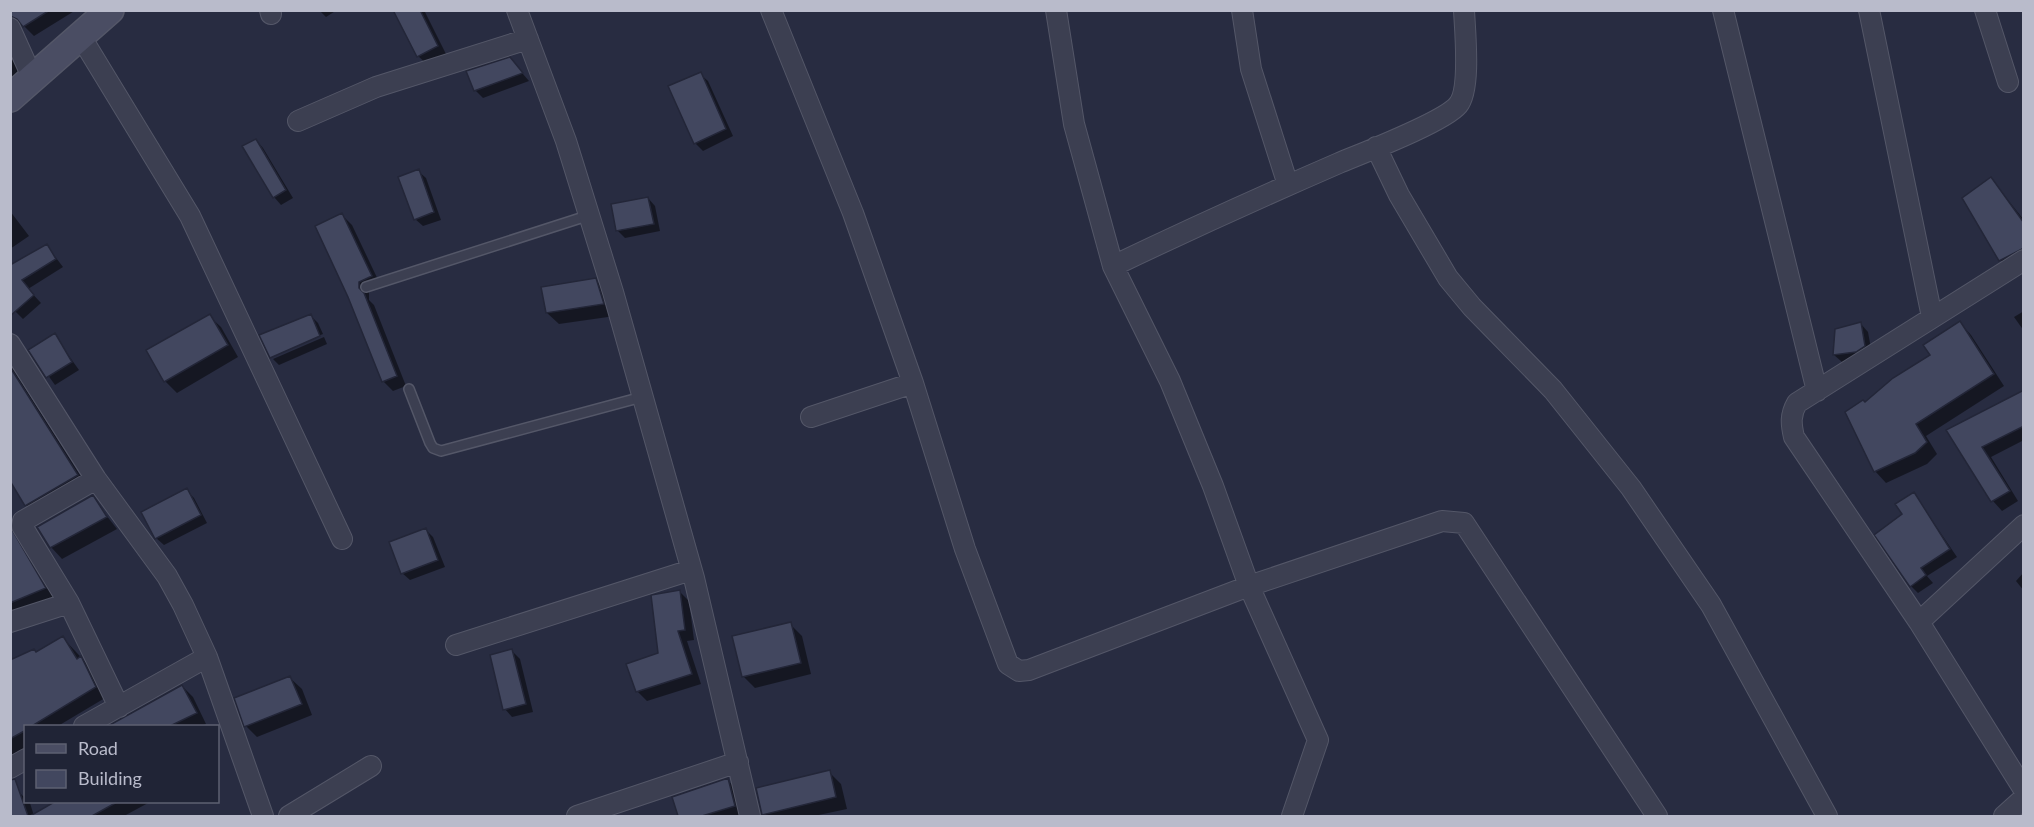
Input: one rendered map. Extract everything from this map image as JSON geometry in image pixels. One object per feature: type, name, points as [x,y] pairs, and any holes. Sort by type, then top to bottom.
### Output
[{"type":"street","points":[[10,98],[110,10]]},
{"type":"street","points":[[517,10],[591,214],[691,570],[750,816]]},
{"type":"street","points":[[771,10],[853,213],[913,383],[965,549],[1008,664],[1019,671],[1029,670],[1249,586],[1442,521],[1464,523],[1657,816]]},
{"type":"street","points":[[1056,10],[1074,124],[1113,266],[1170,381],[1213,486],[1249,586],[1318,740],[1292,816]]},
{"type":"street","points":[[1242,10],[1245,43],[1251,69],[1288,185]]},
{"type":"street","points":[[1113,266],[1445,115],[1459,105],[1465,91],[1464,10]]},
{"type":"street","points":[[1723,10],[1817,391]]},
{"type":"street","points":[[1869,10],[1932,317]]},
{"type":"street","points":[[1985,10],[2008,82]]},
{"type":"street","points":[[10,28],[33,79]]},
{"type":"street","points":[[81,37],[190,216],[342,539]]},
{"type":"street","points":[[298,121],[375,87],[528,39]]},
{"type":"street","points":[[1376,147],[1399,195],[1448,278],[1472,308],[1553,390],[1631,488],[1704,596],[1827,816]]},
{"type":"street","points":[[2024,260],[1797,403],[1792,411],[1791,423],[1794,437],[1919,622],[2024,790]]},
{"type":"street","points":[[10,344],[96,479],[167,576],[207,657],[263,816]]},
{"type":"street","points":[[811,417],[913,383]]},
{"type":"street","points":[[96,479],[23,521],[22,526],[69,603],[119,707]]},
{"type":"street","points":[[1919,622],[2024,525]]},
{"type":"street","points":[[456,645],[691,570]]},
{"type":"street","points":[[10,622],[69,603]]},
{"type":"street","points":[[86,725],[207,657]]},
{"type":"street","points":[[10,768],[24,760]]},
{"type":"street","points":[[577,816],[738,762]]},
{"type":"street","points":[[289,816],[371,766]]},
{"type":"street","points":[[2004,816],[2024,798]]},
{"type":"lane","points":[[366,287],[591,214]]},
{"type":"lane","points":[[409,389],[430,443],[433,448],[441,451],[642,398]]},
{"type":"building","points":[[10,10],[50,10],[23,27],[17,19],[10,16]]},
{"type":"building","points":[[393,10],[420,10],[438,46],[417,57]]},
{"type":"building","points":[[510,57],[523,73],[474,91],[466,71]]},
{"type":"building","points":[[701,72],[726,129],[694,144],[668,86]]},
{"type":"building","points":[[256,139],[286,190],[273,198],[242,146]]},
{"type":"building","points":[[419,169],[434,212],[414,220],[398,177]]},
{"type":"building","points":[[1991,177],[2024,223],[2024,248],[1999,261],[1962,198]]},
{"type":"building","points":[[648,197],[654,224],[616,231],[611,204]]},
{"type":"building","points":[[342,213],[372,276],[359,282],[359,288],[364,293],[397,376],[382,382],[348,297],[315,226]]},
{"type":"building","points":[[47,244],[56,259],[22,280],[34,295],[10,316],[10,265]]},
{"type":"building","points":[[596,278],[604,304],[546,313],[541,287]]},
{"type":"building","points":[[210,314],[228,345],[164,382],[146,350]]},
{"type":"building","points":[[311,314],[320,336],[270,358],[259,335]]},
{"type":"building","points":[[1960,321],[1994,374],[1916,424],[1927,442],[1915,453],[1874,472],[1845,412],[1863,400],[1865,402],[1893,378],[1930,355],[1923,345]]},
{"type":"building","points":[[1861,322],[1865,346],[1856,352],[1833,355],[1835,329]]},
{"type":"building","points":[[55,333],[72,362],[46,378],[28,350]]},
{"type":"building","points":[[10,367],[78,475],[25,506],[10,481]]},
{"type":"building","points":[[2024,390],[2024,426],[1982,447],[2010,491],[1991,502],[1946,430]]},
{"type":"building","points":[[187,488],[201,515],[155,539],[141,512]]},
{"type":"building","points":[[1914,492],[1950,549],[1921,568],[1926,575],[1910,587],[1874,535],[1902,514],[1895,504]]},
{"type":"building","points":[[93,495],[107,517],[50,548],[37,527]]},
{"type":"building","points":[[10,526],[46,588],[10,603]]},
{"type":"building","points":[[426,528],[438,560],[401,574],[389,542]]},
{"type":"building","points":[[680,590],[685,630],[678,631],[692,674],[636,692],[626,664],[658,653],[651,595]]},
{"type":"building","points":[[791,622],[801,663],[742,677],[732,636]]},
{"type":"building","points":[[63,636],[77,659],[81,656],[96,687],[34,725],[24,725],[24,731],[10,739],[10,660],[34,649],[36,652]]},
{"type":"building","points":[[512,649],[526,704],[503,710],[490,655]]},
{"type":"building","points":[[290,676],[302,704],[244,727],[234,698]]},
{"type":"building","points":[[182,685],[197,713],[172,725],[110,725]]},
{"type":"building","points":[[830,770],[836,797],[762,815],[756,788]]},
{"type":"building","points":[[728,778],[735,806],[702,816],[678,816],[672,797]]},
{"type":"building","points":[[15,779],[28,816],[10,816],[10,780]]},
{"type":"building","points":[[53,803],[115,803],[92,816],[30,816]]}]
